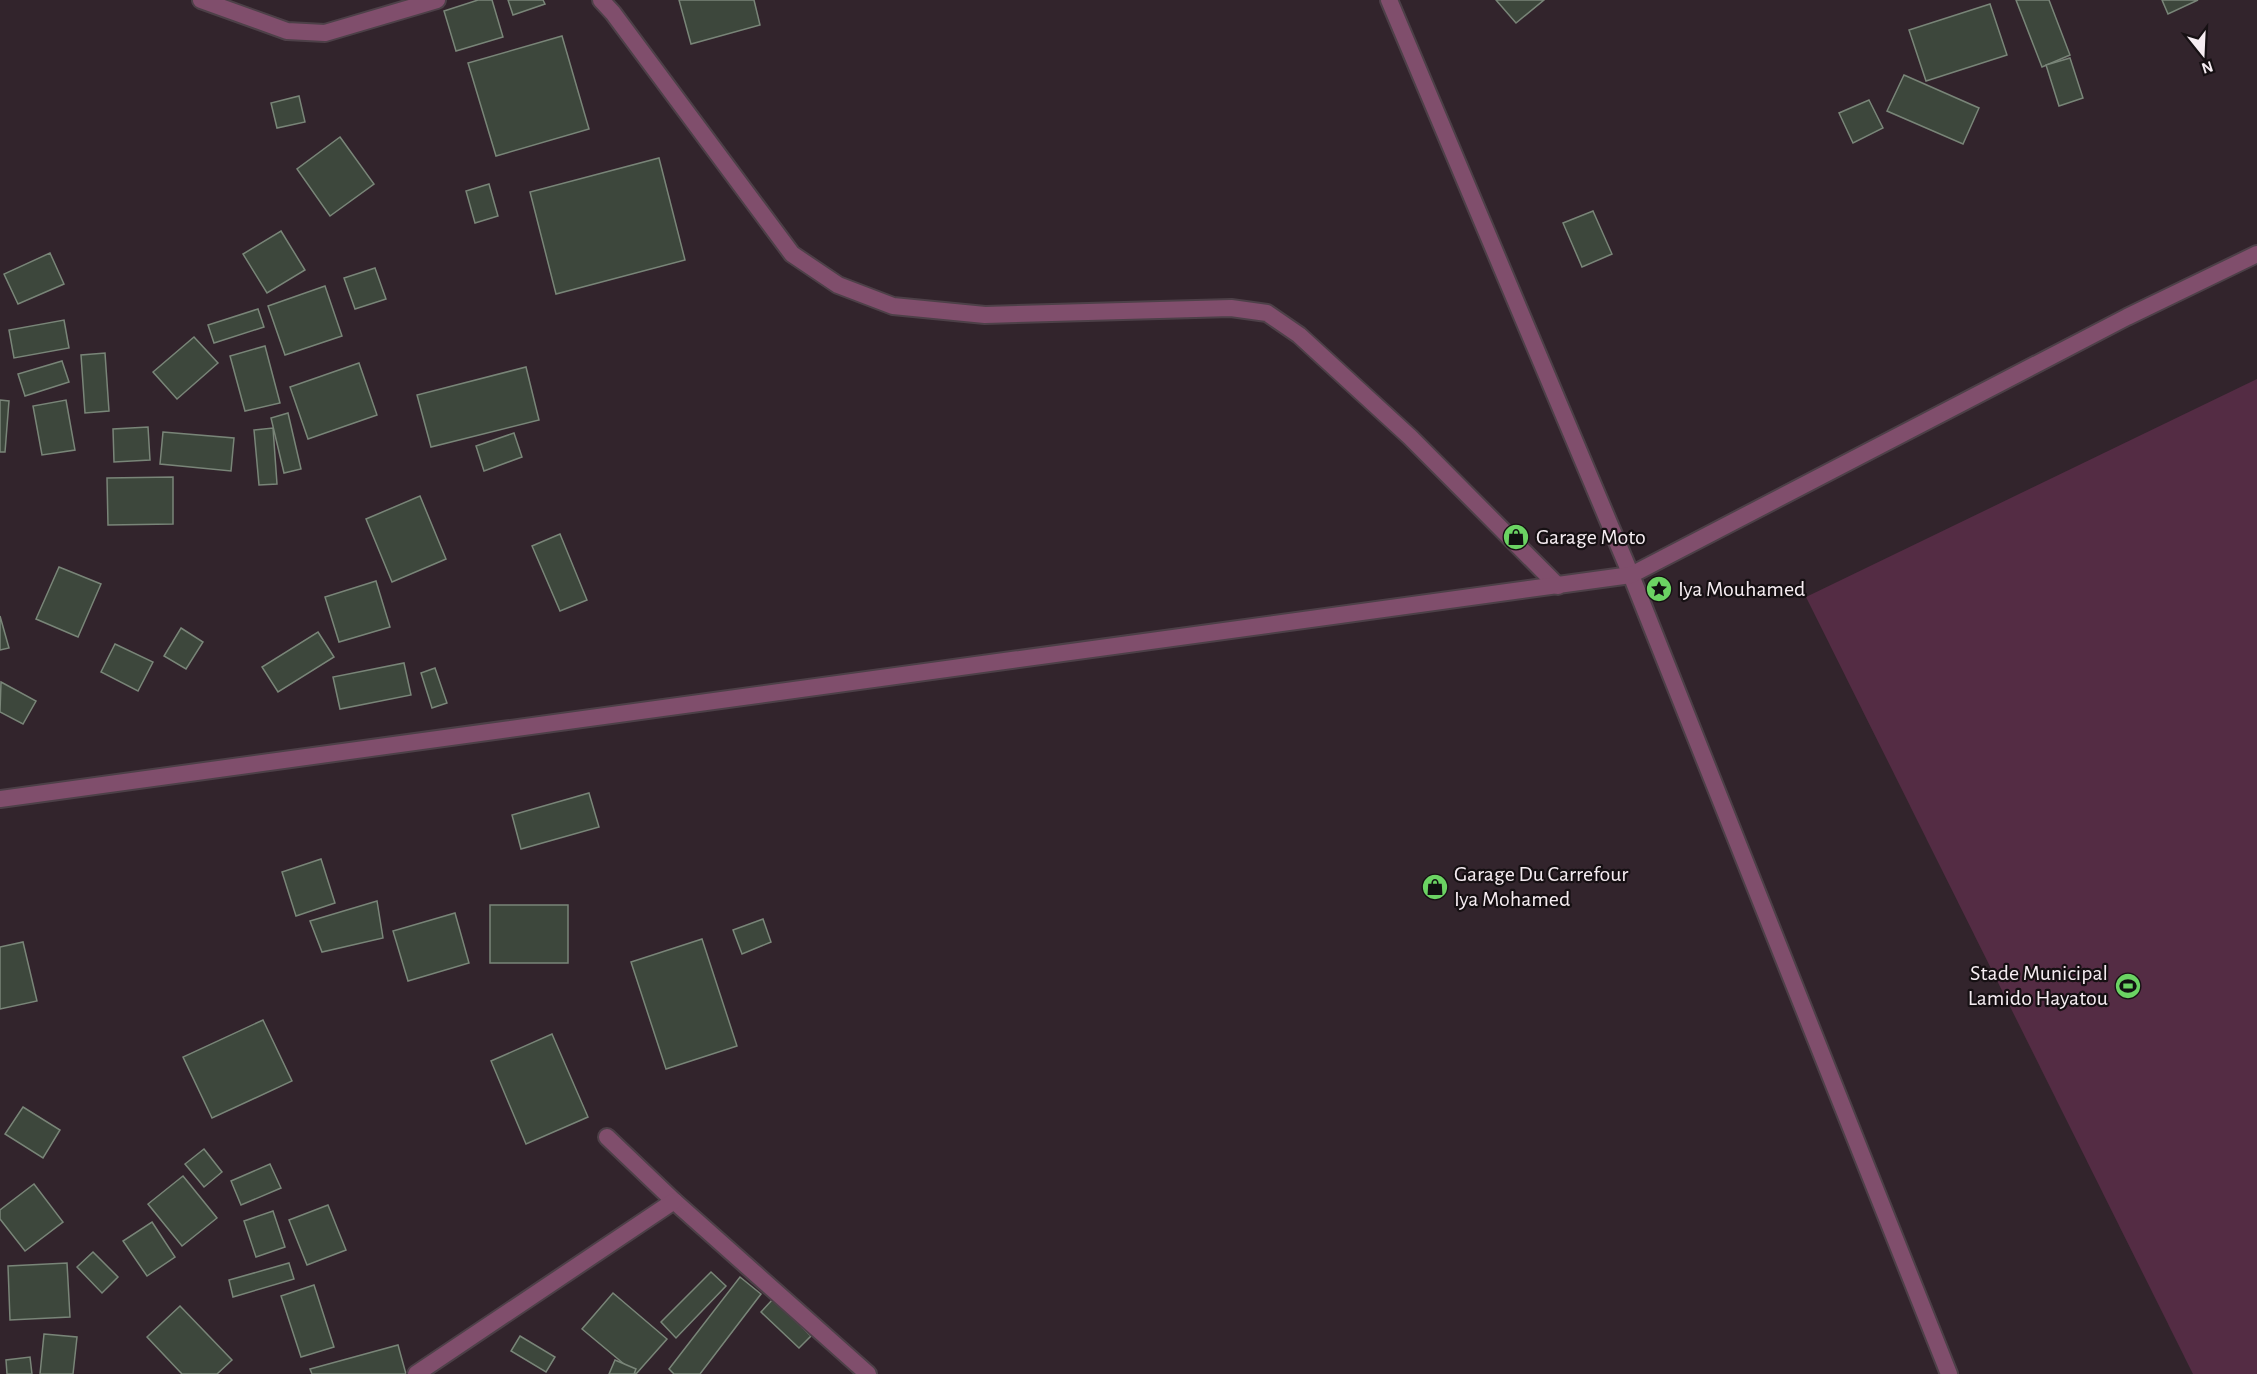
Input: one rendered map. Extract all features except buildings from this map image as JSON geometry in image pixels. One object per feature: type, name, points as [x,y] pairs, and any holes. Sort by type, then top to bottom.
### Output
[{"type":"street","points":[[201,0],[286,31],[325,33],[437,0]]},
{"type":"street","points":[[601,0],[792,254],[838,285],[893,306],[985,315],[1230,308],[1267,314],[1299,335],[1410,437],[1558,586]]},
{"type":"street","points":[[1389,0],[1631,575],[1949,1374]]},
{"type":"street","points":[[0,799],[1631,575],[2127,317],[2257,254]]},
{"type":"street","points":[[607,1137],[674,1201],[868,1374]]},
{"type":"street","points":[[416,1374],[544,1286],[674,1201]]},
{"type":"shaded area","name":"Stade Municipal Lamido Hayatou","points":[[2257,379],[2257,1374],[2193,1374],[1806,597]]},
{"type":"place","name":"Garage Moto","points":[[1516,537]]},
{"type":"place","name":"Iya Mouhamed","points":[[1659,589]]},
{"type":"place","name":"Garage Du Carrefour Iya Mohamed","points":[[1435,887]]},
{"type":"place","name":"Stade Municipal Lamido Hayatou","points":[[2128,986]]}]
